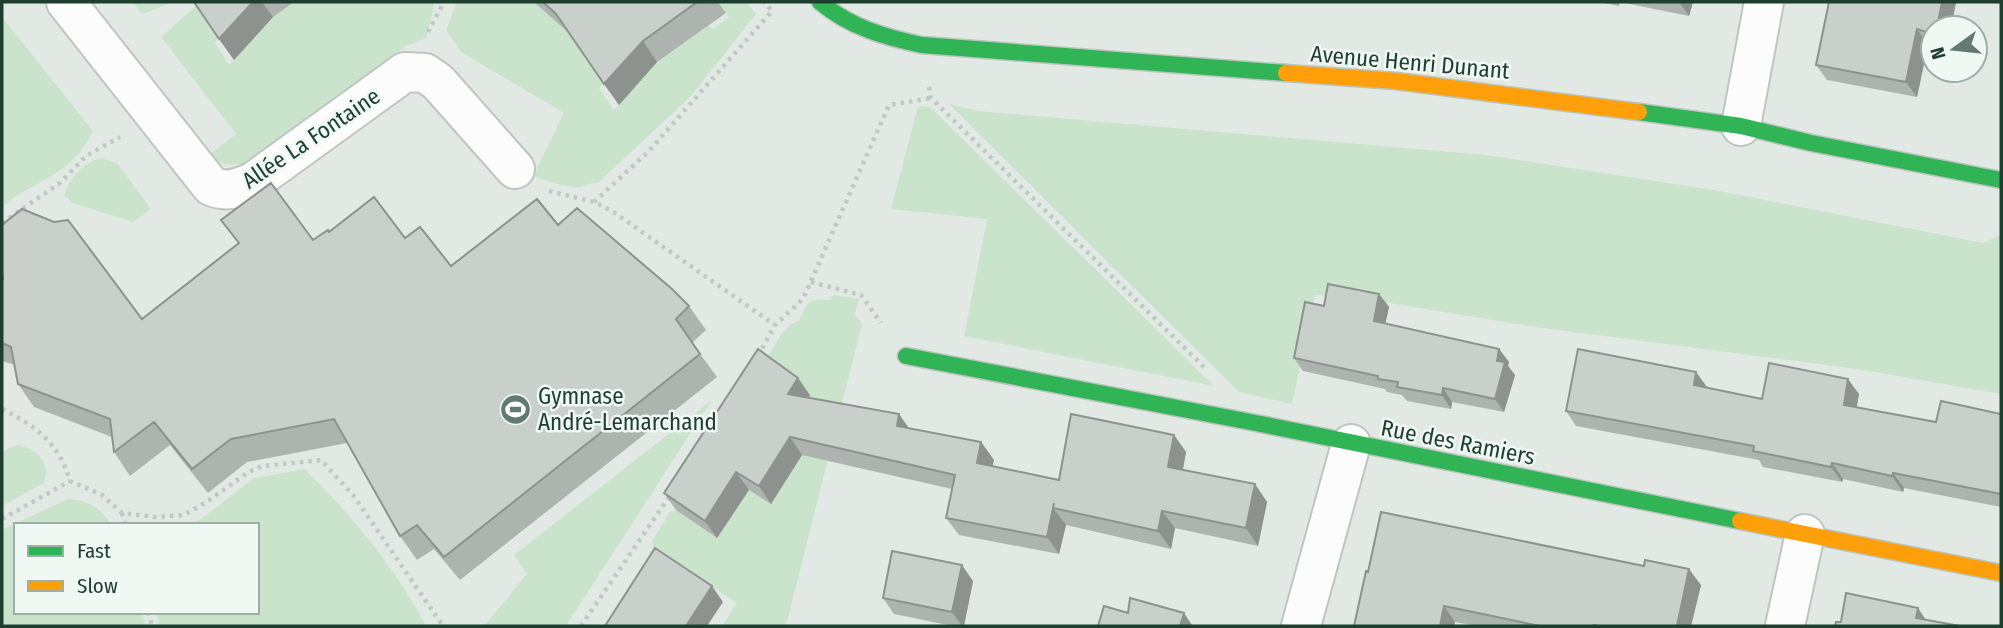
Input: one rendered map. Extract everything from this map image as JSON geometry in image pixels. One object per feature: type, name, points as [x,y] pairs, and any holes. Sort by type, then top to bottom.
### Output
[{"type":"street","name":"Allée La Fontaine","points":[[66,2],[211,186],[220,190],[235,190],[254,182],[405,72],[425,73],[438,82],[515,169]]},
{"type":"street","name":"Avenue Henri Dunant","points":[[820,2],[829,11],[856,27],[885,38],[922,45],[1396,81],[1528,96],[1741,127],[2001,180]]},
{"type":"street","points":[[1741,127],[1764,2]]},
{"type":"street","name":"Rue des Ramiers","points":[[906,356],[1261,424],[2001,573]]},
{"type":"street","points":[[1301,626],[1351,444]]},
{"type":"street","points":[[1785,626],[1805,534]]},
{"type":"path","points":[[594,202],[648,152],[772,12],[764,2]]},
{"type":"path","points":[[922,45],[931,98],[1213,376]]},
{"type":"path","points":[[758,358],[775,325],[803,299],[889,105],[931,98]]},
{"type":"path","points":[[2,223],[60,183],[86,156],[120,137],[152,113]]},
{"type":"path","points":[[515,169],[530,187],[594,202],[612,211],[775,325]]},
{"type":"path","points":[[811,282],[861,295],[906,356]]},
{"type":"path","points":[[2,409],[20,418],[47,438],[64,461],[70,481],[102,495],[122,513],[124,523]]},
{"type":"path","points":[[122,513],[156,517],[184,515],[262,466],[321,460],[353,495],[443,626]]},
{"type":"path","points":[[2,519],[70,481]]},
{"type":"path","points":[[581,626],[672,492]]},
{"type":"green space","points":[[133,2],[170,2],[142,14]]},
{"type":"green space","points":[[294,2],[435,2],[426,38],[406,46],[252,162],[235,165],[219,162],[209,155],[236,134],[161,37],[197,5],[219,38],[215,43],[229,65],[273,17]]},
{"type":"green space","points":[[458,2],[534,2],[571,35],[604,83],[599,88],[614,110],[657,62],[708,26],[713,29],[729,17],[714,2],[746,2],[756,14],[691,96],[598,183],[575,187],[533,176],[564,113],[461,52],[446,30]]},
{"type":"green space","points":[[2,17],[93,131],[84,147],[64,168],[2,207]]},
{"type":"green space","points":[[949,104],[978,111],[1487,155],[1714,190],[1983,243],[2001,235],[2001,394],[1863,370],[1535,327],[1352,297],[1315,295],[1292,404],[1239,392]]},
{"type":"green space","points":[[918,106],[930,107],[1214,386],[964,336],[987,219],[891,209]]},
{"type":"green space","points":[[103,158],[118,164],[151,209],[133,222],[73,203],[65,196],[78,171]]},
{"type":"green space","points":[[833,295],[859,299],[855,314],[862,324],[786,626],[722,626],[737,603],[654,549],[652,541],[670,512],[676,510],[717,538],[749,490],[771,503],[764,364],[780,336],[791,324],[799,321],[809,303],[830,300]]},
{"type":"green space","points":[[712,400],[566,626],[484,626],[527,574],[514,555]]},
{"type":"green space","points":[[18,445],[31,449],[41,458],[46,476],[44,483],[2,506],[2,453]]},
{"type":"green space","points":[[305,469],[372,543],[401,583],[426,626],[159,626],[156,614],[259,614],[259,523],[194,523],[254,478]]},
{"type":"green space","points":[[68,499],[93,506],[110,523],[17,523]]},
{"type":"green space","points":[[14,524],[14,614],[143,614],[146,626],[2,626],[2,530]]},
{"type":"building","points":[[194,2],[253,2],[219,39]]},
{"type":"building","points":[[543,2],[697,2],[643,41],[604,84],[556,14]]},
{"type":"building","points":[[1829,2],[1942,2],[1940,14],[1919,14],[1919,30],[1906,82],[1816,65]]},
{"type":"building","points":[[271,183],[313,240],[328,230],[329,232],[374,197],[405,238],[420,227],[451,266],[537,199],[558,225],[577,208],[689,306],[676,319],[700,354],[444,557],[417,525],[400,536],[334,419],[231,439],[192,469],[154,422],[114,452],[110,419],[18,384],[11,347],[2,343],[2,225],[22,209],[54,222],[68,220],[142,319],[239,243],[221,220]]},
{"type":"building","points":[[1328,284],[1379,294],[1374,321],[1499,349],[1497,361],[1505,362],[1495,399],[1443,388],[1442,395],[1397,387],[1398,382],[1378,379],[1378,376],[1294,358],[1305,302],[1324,306]]},
{"type":"building","points":[[758,349],[798,378],[788,394],[899,414],[897,426],[981,442],[977,463],[1059,480],[1071,414],[1174,435],[1168,467],[1255,484],[1246,528],[1162,511],[1158,531],[1053,508],[1054,503],[1047,537],[946,518],[955,475],[790,437],[759,486],[736,472],[705,521],[664,493]]},
{"type":"building","points":[[1578,349],[1696,372],[1694,385],[1762,399],[1769,363],[1848,379],[1844,405],[1936,422],[1941,401],[2001,414],[2001,494],[1832,463],[1831,467],[1753,451],[1754,446],[1566,411]]},
{"type":"building","points":[[1381,512],[1644,566],[1645,560],[1689,569],[1677,626],[1540,626],[1444,606],[1440,626],[1354,626]]},
{"type":"building","points":[[655,548],[712,586],[686,626],[605,626]]},
{"type":"building","points":[[892,551],[962,565],[952,612],[883,598]]},
{"type":"building","points":[[1846,593],[1918,608],[1916,618],[1960,626],[1835,626],[1836,622],[1841,622]]},
{"type":"building","points":[[1130,598],[1184,613],[1180,626],[1098,626],[1104,606],[1128,613]]},
{"type":"traffic: fast","points":[[820,2],[831,11],[868,30],[922,45],[1286,73]]},
{"type":"traffic: fast","points":[[1639,112],[1741,126],[1811,143],[2001,180]]},
{"type":"traffic: fast","points":[[906,356],[1261,424],[1740,521]]},
{"type":"traffic: slow","points":[[1286,73],[1396,81],[1639,112]]},
{"type":"traffic: slow","points":[[1740,521],[2001,573]]},
{"type":"place","name":"Gymnase André-Lemarchand","points":[[515,409]]}]
